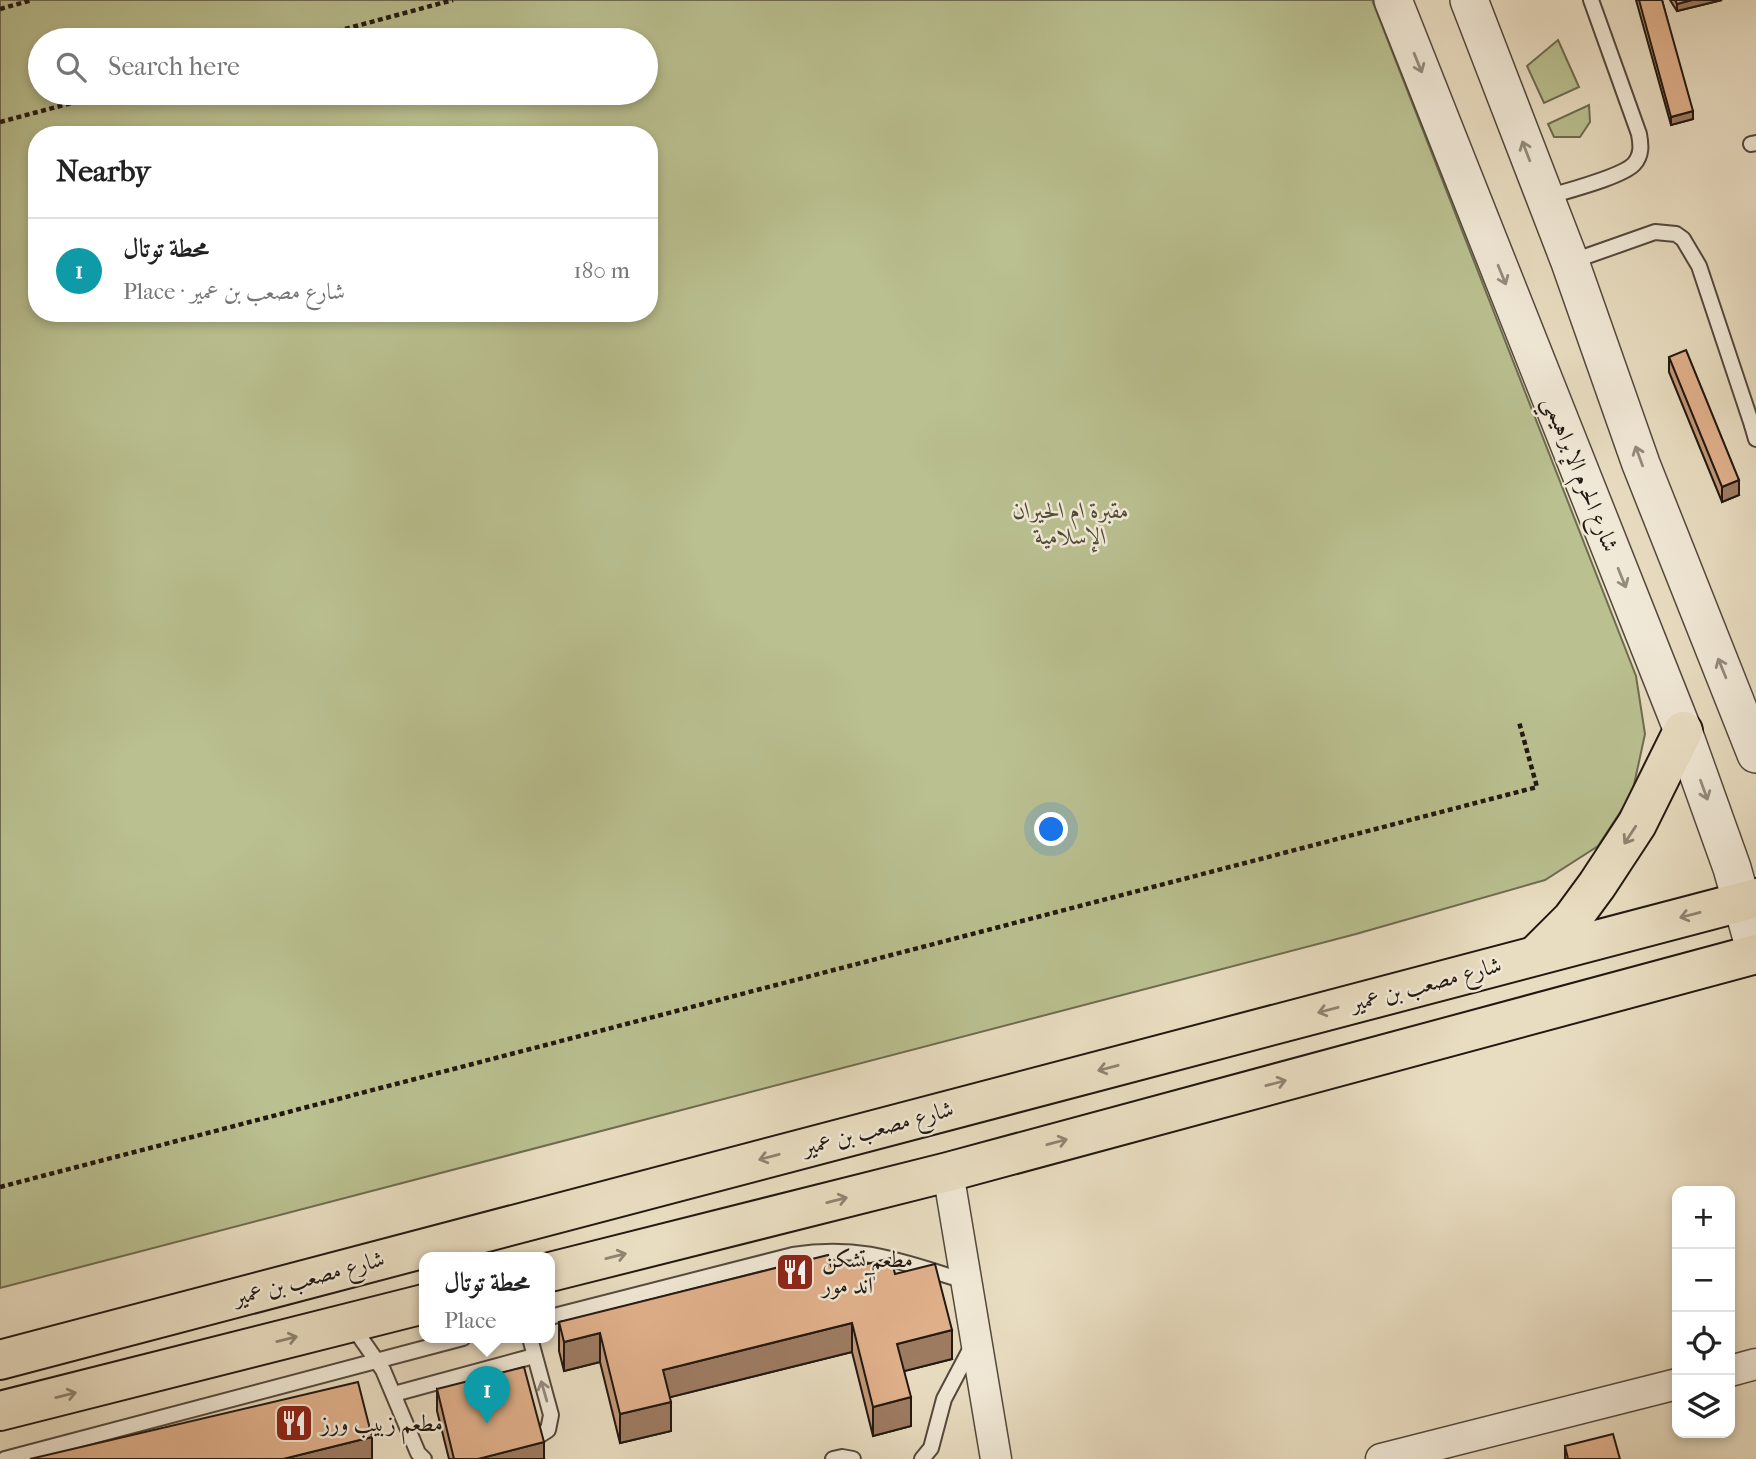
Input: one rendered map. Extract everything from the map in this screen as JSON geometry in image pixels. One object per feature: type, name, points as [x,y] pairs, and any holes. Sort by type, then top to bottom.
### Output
[{"type":"highway","points":[[1536,955],[1573,919],[1604,875],[1637,824],[1683,731]]},
{"type":"highway","name":"شارع مصعب بن عمير","points":[[0,1360],[1749,900]]},
{"type":"highway","points":[[555,1271],[947,1172],[1756,954]]},
{"type":"highway","points":[[0,1411],[419,1305]]},
{"type":"street","name":"شارع الحرم الإبراهيمي","points":[[1393,0],[1749,900],[1756,954]]},
{"type":"street","points":[[1469,0],[1570,262],[1641,464],[1747,705],[1756,754]]},
{"type":"street","points":[[947,1172],[996,1459]]},
{"type":"street","points":[[1735,1370],[1756,1364]]},
{"type":"street","points":[[1381,1459],[1672,1385]]},
{"type":"lane","points":[[1544,198],[1626,171],[1639,156],[1639,134],[1591,0]]},
{"type":"lane","points":[[1570,262],[1655,232],[1676,234],[1684,239],[1699,267],[1754,429]]},
{"type":"lane","points":[[555,1316],[817,1251],[865,1252],[965,1281]]},
{"type":"lane","points":[[350,1323],[377,1359],[418,1453],[424,1459]]},
{"type":"lane","points":[[922,1459],[931,1448],[944,1399],[975,1339]]},
{"type":"lane","points":[[5,1459],[443,1343]]},
{"type":"lane","points":[[531,1343],[551,1415],[548,1430],[537,1437]]},
{"type":"lane","points":[[394,1394],[534,1356]]},
{"type":"lane","points":[[833,1459],[853,1459]]},
{"type":"path","points":[[0,9],[33,0]]},
{"type":"path","points":[[349,28],[453,0]]},
{"type":"path","points":[[0,122],[64,105]]},
{"type":"path","points":[[0,1186],[1537,787],[1520,722]]},
{"type":"green space","name":"مقبرة ام الحيران الإسلامية","points":[[0,0],[1372,0],[1636,676],[1645,734],[1632,794],[1598,846],[1545,880],[1356,934],[0,1288]]},
{"type":"green space","points":[[1558,40],[1579,87],[1544,103],[1527,66]]},
{"type":"green space","points":[[1589,105],[1590,122],[1580,137],[1554,137],[1548,124]]},
{"type":"building","points":[[1639,0],[1662,0],[1693,111],[1671,117]]},
{"type":"building","points":[[1675,0],[1692,0],[1677,4]]},
{"type":"building","points":[[1686,350],[1739,480],[1722,487],[1669,357]]},
{"type":"building","points":[[828,1255],[831,1266],[848,1262],[851,1268],[891,1258],[895,1274],[935,1264],[952,1330],[897,1344],[911,1397],[873,1407],[852,1323],[663,1370],[671,1402],[620,1414],[600,1333],[564,1342],[559,1322]]},
{"type":"building","points":[[524,1367],[544,1442],[478,1459],[454,1459],[437,1389]]},
{"type":"building","points":[[358,1382],[372,1437],[283,1459],[30,1459]]},
{"type":"building","points":[[1613,1434],[1620,1459],[1568,1459],[1565,1446]]},
{"type":"place","name":"مطعم تشكن آند مور","points":[[795,1272]]},
{"type":"place","name":"مطعم زبيب ورز","points":[[294,1423]]},
{"type":"place","name":"محطة توتال","points":[[487,1424]]}]
